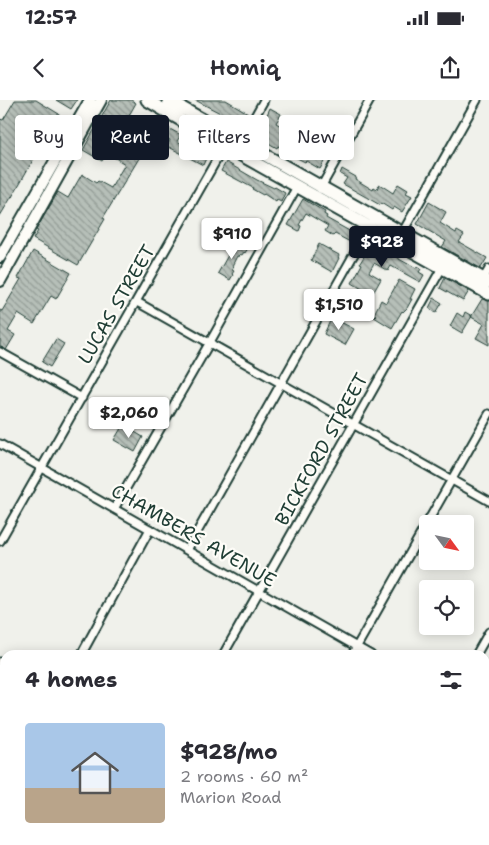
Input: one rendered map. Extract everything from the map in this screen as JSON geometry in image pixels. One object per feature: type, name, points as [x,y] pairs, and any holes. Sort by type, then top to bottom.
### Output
[{"type":"main road","points":[[0,257],[90,100]]},
{"type":"main road","points":[[0,281],[101,100]]},
{"type":"main road","points":[[147,100],[179,116]]},
{"type":"main road","points":[[168,100],[190,115]]},
{"type":"main road","points":[[263,160],[444,263],[485,279],[489,294]]},
{"type":"street","points":[[256,115],[264,100]]},
{"type":"street","points":[[319,192],[370,100]]},
{"type":"street","points":[[399,238],[477,100]]},
{"type":"street","name":"LUCAS STREET","points":[[0,541],[216,160]]},
{"type":"street","points":[[114,509],[300,181]]},
{"type":"street","points":[[187,550],[372,222]]},
{"type":"street","name":"BICKFORD STREET","points":[[226,650],[444,263]]},
{"type":"street","points":[[137,302],[489,501]]},
{"type":"street","points":[[0,352],[82,398]]},
{"type":"street","points":[[355,650],[489,414]]},
{"type":"street","name":"CHAMBERS AVENUE","points":[[0,444],[362,650]]},
{"type":"street","points":[[84,650],[150,529]]},
{"type":"street","points":[[479,650],[489,632]]},
{"type":"building","points":[[15,100],[36,100],[59,114],[15,115],[15,160],[33,160],[0,216],[0,119],[3,120]]},
{"type":"building","points":[[56,100],[77,100],[71,109]]},
{"type":"building","points":[[111,100],[131,100],[136,103],[129,115],[103,115]]},
{"type":"building","points":[[195,100],[226,100],[248,113],[247,115],[224,115]]},
{"type":"building","points":[[270,108],[281,114],[276,123],[279,125],[279,147],[277,148],[269,143],[269,115],[267,115]]},
{"type":"building","points":[[169,129],[179,134],[177,141],[179,142],[179,152],[169,147]]},
{"type":"building","points":[[92,134],[92,155],[83,150]]},
{"type":"building","points":[[118,160],[138,160],[103,218],[105,219],[78,265],[33,239],[38,231],[36,230],[58,192],[68,198],[82,174],[96,183],[98,181],[111,188],[125,164]]},
{"type":"building","points":[[194,160],[205,160],[203,165]]},
{"type":"building","points":[[301,160],[325,160],[320,169]]},
{"type":"building","points":[[226,162],[257,180],[285,193],[281,202],[277,200],[276,202],[221,171]]},
{"type":"building","points":[[342,169],[373,190],[374,187],[377,189],[379,184],[393,193],[398,184],[408,190],[406,193],[412,196],[402,212],[394,207],[392,210],[343,184],[347,178],[340,174]]},
{"type":"building","points":[[303,199],[325,212],[326,218],[353,233],[352,236],[355,238],[352,243],[325,231],[328,226],[306,213],[299,225],[301,226],[299,231],[288,225]]},
{"type":"building","points":[[429,202],[446,212],[440,223],[456,233],[457,231],[464,235],[459,242],[487,258],[481,268],[442,247],[446,241],[417,224]]},
{"type":"building","points":[[236,241],[248,248],[245,253],[240,254],[239,257],[237,256],[232,266],[234,271],[230,280],[218,273]]},
{"type":"building","points":[[319,244],[339,255],[332,272],[311,260]]},
{"type":"building","points":[[374,244],[385,250],[386,248],[396,254],[395,256],[399,259],[421,269],[419,272],[424,275],[420,282],[391,266],[388,271],[374,263],[369,272],[381,279],[372,295],[352,283],[362,264],[360,263]]},
{"type":"building","points":[[33,251],[71,273],[56,299],[51,296],[34,324],[18,314],[8,331],[15,335],[6,350],[0,347],[0,310],[2,311],[21,279],[18,278]]},
{"type":"building","points":[[445,278],[469,291],[463,301],[440,288]]},
{"type":"building","points":[[399,280],[415,289],[407,308],[402,311],[392,328],[374,317],[376,315],[374,314],[381,300],[386,303]]},
{"type":"building","points":[[434,298],[442,303],[436,313],[429,308]]},
{"type":"building","points":[[482,299],[489,301],[489,345],[476,338],[484,324],[471,317]]},
{"type":"building","points":[[465,312],[472,316],[462,333],[450,326],[457,313],[463,317]]},
{"type":"building","points":[[333,318],[354,329],[345,345],[324,334]]},
{"type":"building","points":[[56,339],[64,344],[50,367],[42,362]]},
{"type":"building","points":[[123,425],[143,437],[135,452],[114,440]]}]
